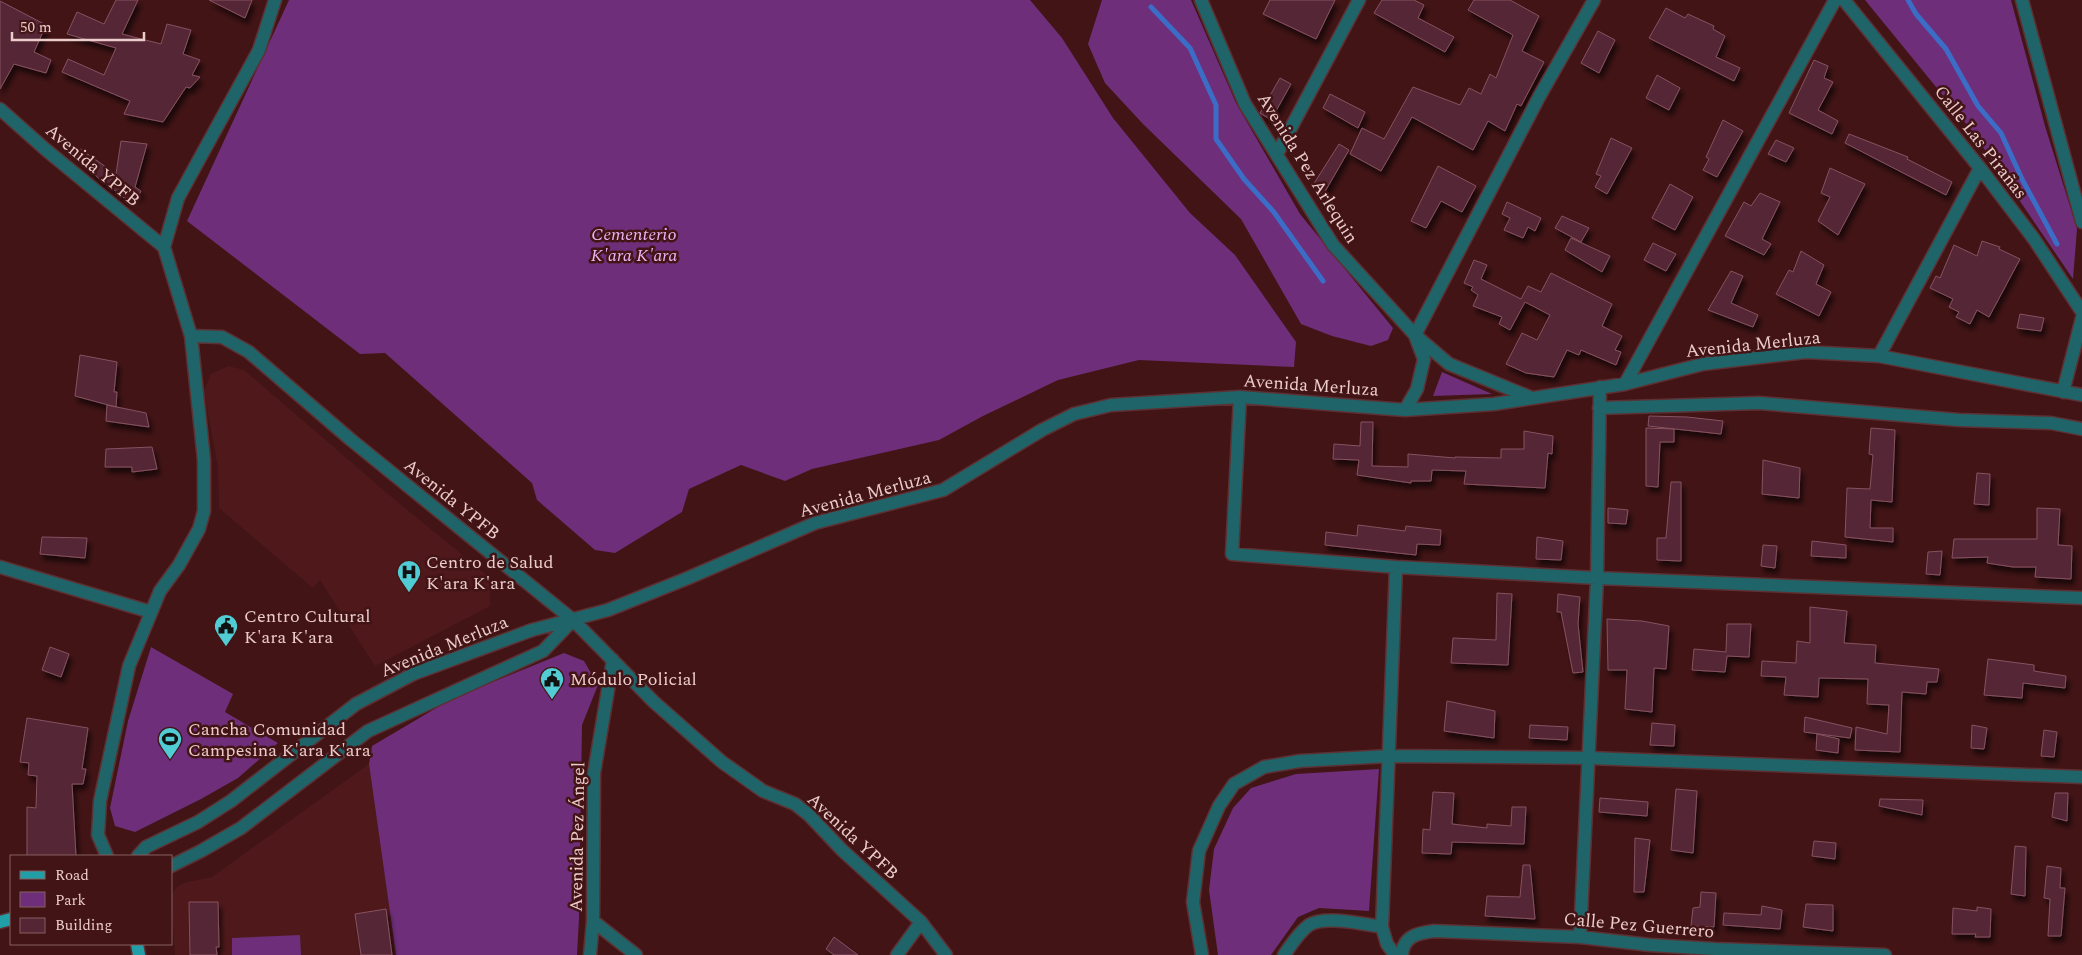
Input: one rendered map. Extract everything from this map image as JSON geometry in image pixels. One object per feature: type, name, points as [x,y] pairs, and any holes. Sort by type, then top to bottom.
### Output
[{"type":"street","points":[[107,855],[98,835],[100,801],[129,666],[160,591],[199,529],[204,512],[204,460],[190,336],[164,247],[178,198],[259,50],[275,0]]},
{"type":"street","name":"Avenida Pez Arlequin","points":[[1201,0],[1245,104],[1333,245],[1415,335],[1449,364],[1532,398]]},
{"type":"street","points":[[1277,154],[1359,0]]},
{"type":"street","points":[[1415,335],[1538,97],[1594,0]]},
{"type":"street","points":[[1625,384],[1834,0]]},
{"type":"street","name":"Calle Las Pirañas","points":[[1844,0],[1980,168],[2034,239],[2082,312]]},
{"type":"street","points":[[2022,0],[2082,222]]},
{"type":"street","name":"Avenida YPFB","points":[[0,109],[45,149],[164,247]]},
{"type":"street","points":[[1879,356],[1980,168]]},
{"type":"street","points":[[2063,392],[2082,318]]},
{"type":"street","name":"Avenida Pez Arlequin","points":[[1405,410],[1417,388],[1424,359],[1415,335]]},
{"type":"street","name":"Avenida YPFB","points":[[190,336],[222,337],[249,352],[350,439],[573,620],[654,702],[722,762],[763,791],[795,804],[809,815],[842,850],[921,922],[947,954]]},
{"type":"street","name":"Avenida Merluza","points":[[139,855],[146,847],[198,822],[231,801],[364,700],[413,674],[532,630],[608,610],[815,523],[943,490],[1042,430],[1074,414],[1111,405],[1240,397],[1405,410],[1494,404],[1625,384],[1703,364],[1806,352],[1879,356],[2082,395]]},
{"type":"street","points":[[1580,937],[1590,758],[1597,578],[1600,387]]},
{"type":"street","points":[[1240,397],[1232,554],[1396,567],[1597,578],[2082,598]]},
{"type":"street","points":[[1599,408],[1759,403],[1959,420],[2050,423],[2082,429]]},
{"type":"street","points":[[0,567],[151,612]]},
{"type":"street","points":[[1396,567],[1382,927],[1387,944],[1399,954]]},
{"type":"street","name":"Avenida Merluza","points":[[172,866],[201,852],[241,828],[368,731],[543,650],[573,620]]},
{"type":"street","name":"Avenida Pez Ángel","points":[[590,955],[593,921],[594,774],[612,660]]},
{"type":"street","points":[[1202,955],[1193,902],[1199,852],[1219,806],[1234,784],[1264,767],[1300,761],[1389,756],[1590,758],[2082,777]]},
{"type":"street","points":[[1284,955],[1298,935],[1311,924],[1330,920],[1382,927]]},
{"type":"street","points":[[593,921],[636,955]]},
{"type":"street","points":[[897,955],[921,922]]},
{"type":"street","name":"Calle Pez Guerrero","points":[[1399,954],[1405,942],[1420,932],[1580,937],[1650,945],[1824,954],[1885,955]]},
{"type":"street","points":[[1650,945],[1664,955]]},
{"type":"shaded area","points":[[229,366],[244,370],[388,494],[489,577],[490,606],[375,666],[320,580],[313,588],[219,508],[218,468],[204,391],[211,374]]},
{"type":"shaded area","points":[[369,764],[396,955],[175,955],[172,894],[177,887],[184,883],[212,877]]},
{"type":"green space","name":"Cementerio K'ara K'ara","points":[[289,0],[1030,0],[1062,38],[1113,118],[1190,213],[1235,255],[1296,342],[1294,367],[1139,360],[1058,380],[983,416],[939,440],[812,469],[785,481],[741,465],[689,489],[682,512],[615,553],[595,550],[537,500],[532,483],[385,353],[360,354],[187,221]]},
{"type":"green space","points":[[1102,0],[1191,0],[1236,103],[1300,214],[1393,328],[1388,340],[1371,346],[1332,336],[1301,324],[1241,219],[1143,124],[1105,83],[1088,44]]},
{"type":"green space","points":[[1865,0],[2011,0],[2045,126],[2077,229],[2073,279],[1972,131]]},
{"type":"green space","points":[[1442,372],[1492,394],[1433,396]]},
{"type":"green space","points":[[151,647],[233,694],[225,712],[278,743],[238,778],[135,832],[115,826],[110,808],[128,721]]},
{"type":"green space","points":[[564,653],[584,661],[598,685],[582,725],[577,955],[396,955],[369,764],[372,746],[453,698]]},
{"type":"green space","points":[[1379,769],[1369,911],[1319,908],[1298,917],[1271,955],[1218,955],[1209,890],[1214,849],[1233,808],[1251,788],[1296,774]]},
{"type":"green space","points":[[300,935],[301,955],[232,955],[232,938]]},
{"type":"building","points":[[116,0],[138,0],[122,34],[161,44],[167,24],[191,30],[183,54],[200,60],[192,75],[200,77],[190,88],[186,87],[163,122],[124,114],[130,101],[62,72],[68,59],[104,75],[116,48],[67,34],[77,12],[104,24]]},
{"type":"building","points":[[209,0],[252,0],[245,18]]},
{"type":"building","points":[[1270,0],[1335,0],[1316,39],[1263,14]]},
{"type":"building","points":[[1382,0],[1414,0],[1424,5],[1418,18],[1454,37],[1445,52],[1374,13]]},
{"type":"building","points":[[1474,0],[1510,0],[1539,16],[1522,51],[1544,62],[1521,106],[1517,104],[1505,131],[1488,121],[1473,150],[1412,117],[1381,171],[1350,154],[1362,128],[1384,139],[1413,87],[1460,105],[1469,88],[1481,94],[1490,74],[1496,78],[1513,35],[1468,10]]},
{"type":"building","points":[[0,1],[46,25],[34,52],[51,60],[46,73],[14,64],[0,89]]},
{"type":"building","points":[[1666,8],[1685,18],[1688,14],[1714,26],[1713,29],[1725,36],[1716,57],[1740,68],[1734,81],[1649,38]]},
{"type":"building","points":[[1598,31],[1615,40],[1599,73],[1581,63]]},
{"type":"building","points":[[1814,60],[1828,66],[1824,78],[1833,82],[1818,110],[1838,121],[1832,134],[1789,113]]},
{"type":"building","points":[[1657,75],[1680,88],[1669,110],[1646,98]]},
{"type":"building","points":[[1280,78],[1291,84],[1271,120],[1260,113]]},
{"type":"building","points":[[1330,94],[1365,112],[1358,128],[1323,108]]},
{"type":"building","points":[[1723,120],[1743,131],[1717,177],[1703,170],[1709,159],[1706,157]]},
{"type":"building","points":[[1849,134],[1908,157],[1907,159],[1952,182],[1946,195],[1845,143]]},
{"type":"building","points":[[1611,138],[1632,148],[1607,194],[1595,187],[1601,176],[1596,174]]},
{"type":"building","points":[[1776,140],[1794,148],[1786,162],[1768,154]]},
{"type":"building","points":[[121,141],[147,144],[135,187],[141,191],[139,195],[133,193],[132,198],[124,198],[102,182],[74,153],[79,148],[116,174]]},
{"type":"building","points":[[1339,144],[1349,150],[1323,195],[1313,185]]},
{"type":"building","points":[[1438,166],[1476,186],[1462,212],[1441,201],[1426,228],[1411,221]]},
{"type":"building","points":[[1830,168],[1865,184],[1838,235],[1818,221],[1830,197],[1821,193]]},
{"type":"building","points":[[1670,184],[1693,197],[1675,230],[1652,218]]},
{"type":"building","points":[[1760,193],[1780,202],[1762,239],[1771,244],[1764,255],[1725,236],[1744,202],[1751,206]]},
{"type":"building","points":[[1507,202],[1541,218],[1535,231],[1528,227],[1523,238],[1504,230],[1510,218],[1502,214]]},
{"type":"building","points":[[1562,216],[1589,228],[1581,242],[1555,228]]},
{"type":"building","points":[[1571,238],[1610,256],[1602,272],[1565,250]]},
{"type":"building","points":[[1982,241],[2000,247],[1999,249],[2020,259],[1989,317],[1977,310],[1970,324],[1956,317],[1959,312],[1949,307],[1953,299],[1930,288],[1936,276],[1940,278],[1954,245],[1977,256]]},
{"type":"building","points":[[1653,243],[1676,254],[1666,271],[1644,260]]},
{"type":"building","points":[[1801,251],[1824,265],[1816,284],[1831,292],[1819,316],[1776,294],[1789,270],[1793,272]]},
{"type":"building","points":[[1474,260],[1487,265],[1481,279],[1521,299],[1528,286],[1541,292],[1551,273],[1612,304],[1602,326],[1622,336],[1615,350],[1621,352],[1616,365],[1581,350],[1579,355],[1567,350],[1554,377],[1526,373],[1506,364],[1522,333],[1537,340],[1550,315],[1525,302],[1510,330],[1499,324],[1502,317],[1473,306],[1478,295],[1471,290],[1473,287],[1464,283]]},
{"type":"building","points":[[1731,271],[1743,276],[1731,303],[1758,315],[1753,327],[1708,310]]},
{"type":"building","points":[[2020,314],[2044,318],[2041,331],[2017,328]]},
{"type":"building","points":[[80,355],[117,362],[114,392],[117,392],[116,407],[75,396]]},
{"type":"building","points":[[107,405],[146,413],[149,427],[106,421]]},
{"type":"building","points":[[1649,416],[1687,417],[1723,421],[1721,434],[1648,426]]},
{"type":"building","points":[[1361,422],[1373,422],[1372,466],[1408,467],[1408,454],[1455,458],[1501,458],[1501,449],[1524,449],[1524,431],[1553,436],[1552,454],[1548,453],[1545,488],[1464,484],[1466,471],[1432,470],[1431,481],[1411,481],[1411,483],[1357,475],[1359,460],[1333,459],[1334,444],[1360,446]]},
{"type":"building","points":[[1646,428],[1674,429],[1674,442],[1660,442],[1658,487],[1646,486]]},
{"type":"building","points":[[1871,428],[1895,430],[1892,502],[1871,500],[1870,528],[1893,528],[1893,542],[1845,537],[1847,488],[1870,489],[1873,455],[1869,454]]},
{"type":"building","points":[[152,447],[157,469],[132,472],[132,467],[105,467],[106,449]]},
{"type":"building","points":[[1763,460],[1800,468],[1799,498],[1762,494]]},
{"type":"building","points":[[1977,473],[1990,474],[1989,505],[1974,504]]},
{"type":"building","points":[[1671,482],[1681,482],[1681,561],[1657,560],[1657,538],[1666,538]]},
{"type":"building","points":[[1608,508],[1628,510],[1626,524],[1608,523]]},
{"type":"building","points":[[2037,508],[2060,509],[2058,545],[2072,546],[2071,579],[2035,577],[2036,567],[2013,567],[1987,563],[1988,557],[1952,558],[1954,539],[2037,539]]},
{"type":"building","points":[[1358,525],[1405,531],[1406,526],[1441,530],[1440,545],[1417,544],[1416,555],[1325,545],[1326,532],[1357,536]]},
{"type":"building","points":[[42,537],[87,538],[85,558],[40,554]]},
{"type":"building","points":[[1537,537],[1563,541],[1561,560],[1536,559]]},
{"type":"building","points":[[1812,541],[1846,545],[1846,558],[1811,556]]},
{"type":"building","points":[[1763,545],[1777,546],[1775,568],[1761,566]]},
{"type":"building","points":[[1942,551],[1940,575],[1926,574],[1928,552]]},
{"type":"building","points":[[1497,593],[1512,594],[1508,665],[1451,663],[1453,638],[1496,640]]},
{"type":"building","points":[[1558,594],[1580,597],[1578,624],[1583,672],[1573,673],[1561,612],[1557,612]]},
{"type":"building","points":[[1810,607],[1847,611],[1844,643],[1876,645],[1875,663],[1939,669],[1937,682],[1927,682],[1926,694],[1902,692],[1900,752],[1855,750],[1856,727],[1887,734],[1889,705],[1867,704],[1868,679],[1819,678],[1818,697],[1784,695],[1786,677],[1761,676],[1762,661],[1796,663],[1797,641],[1810,643]]},
{"type":"building","points":[[1607,619],[1642,621],[1669,626],[1666,669],[1654,668],[1652,712],[1625,709],[1627,670],[1608,670]]},
{"type":"building","points":[[1727,624],[1751,624],[1749,657],[1727,656],[1725,672],[1692,670],[1694,649],[1726,652]]},
{"type":"building","points":[[50,647],[69,654],[61,677],[42,670]]},
{"type":"building","points":[[1988,659],[2034,665],[2034,671],[2066,676],[2065,688],[2023,683],[2022,698],[1984,695]]},
{"type":"building","points":[[1447,701],[1495,711],[1494,738],[1444,731]]},
{"type":"building","points":[[1805,717],[1852,728],[1850,738],[1804,732]]},
{"type":"building","points":[[27,718],[88,728],[82,769],[86,769],[83,784],[72,784],[76,855],[27,855],[27,807],[36,808],[37,776],[28,775],[29,763],[20,762]]},
{"type":"building","points":[[1652,723],[1675,725],[1674,746],[1650,745]]},
{"type":"building","points":[[1530,725],[1568,727],[1567,740],[1529,738]]},
{"type":"building","points":[[1972,725],[1987,728],[1984,749],[1971,748]]},
{"type":"building","points":[[2044,730],[2057,732],[2054,757],[2041,756]]},
{"type":"building","points":[[1817,734],[1839,739],[1838,753],[1816,750]]},
{"type":"building","points":[[1676,789],[1697,791],[1693,853],[1671,850]]},
{"type":"building","points":[[1433,792],[1454,793],[1452,824],[1487,828],[1487,824],[1511,826],[1512,807],[1526,807],[1524,844],[1452,842],[1451,854],[1422,853],[1423,829],[1430,830]]},
{"type":"building","points":[[2055,793],[2068,793],[2067,821],[2052,817]]},
{"type":"building","points":[[1600,798],[1648,802],[1647,816],[1599,812]]},
{"type":"building","points":[[1880,799],[1923,800],[1922,815],[1879,806]]},
{"type":"building","points":[[1635,838],[1650,840],[1644,892],[1634,892]]},
{"type":"building","points":[[1814,841],[1836,843],[1835,859],[1812,856]]},
{"type":"building","points":[[2015,846],[2026,847],[2025,896],[2011,894]]},
{"type":"building","points":[[1523,865],[1530,865],[1535,919],[1485,916],[1487,896],[1520,897]]},
{"type":"building","points":[[2047,866],[2061,868],[2060,888],[2065,888],[2061,936],[2048,936],[2050,899],[2044,898]]},
{"type":"building","points":[[1701,892],[1716,893],[1714,927],[1691,926],[1693,908],[1700,907]]},
{"type":"building","points":[[189,902],[218,902],[219,947],[216,947],[217,955],[190,955]]},
{"type":"building","points":[[1806,904],[1833,905],[1833,931],[1803,927]]},
{"type":"building","points":[[1762,906],[1782,910],[1780,929],[1723,925],[1724,913],[1761,915]]},
{"type":"building","points":[[1977,907],[1991,909],[1990,937],[1975,937],[1976,934],[1952,934],[1953,908],[1977,911]]},
{"type":"building","points":[[386,909],[392,955],[361,955],[355,914]]},
{"type":"building","points":[[834,937],[858,955],[834,955],[826,949]]},
{"type":"waterway","points":[[1908,0],[1916,14],[1946,49],[1978,106],[2001,133],[2022,179],[2057,244]]},
{"type":"waterway","points":[[1151,7],[1190,48],[1216,105],[1216,139],[1244,179],[1273,211],[1323,281]]},
{"type":"place","name":"Centro de Salud K'ara K'ara","points":[[409,593]]},
{"type":"place","name":"Centro Cultural K'ara K'ara","points":[[226,647]]},
{"type":"place","name":"Módulo Policial","points":[[552,700]]},
{"type":"place","name":"Cancha Comunidad Campesina K'ara K'ara","points":[[170,760]]}]
